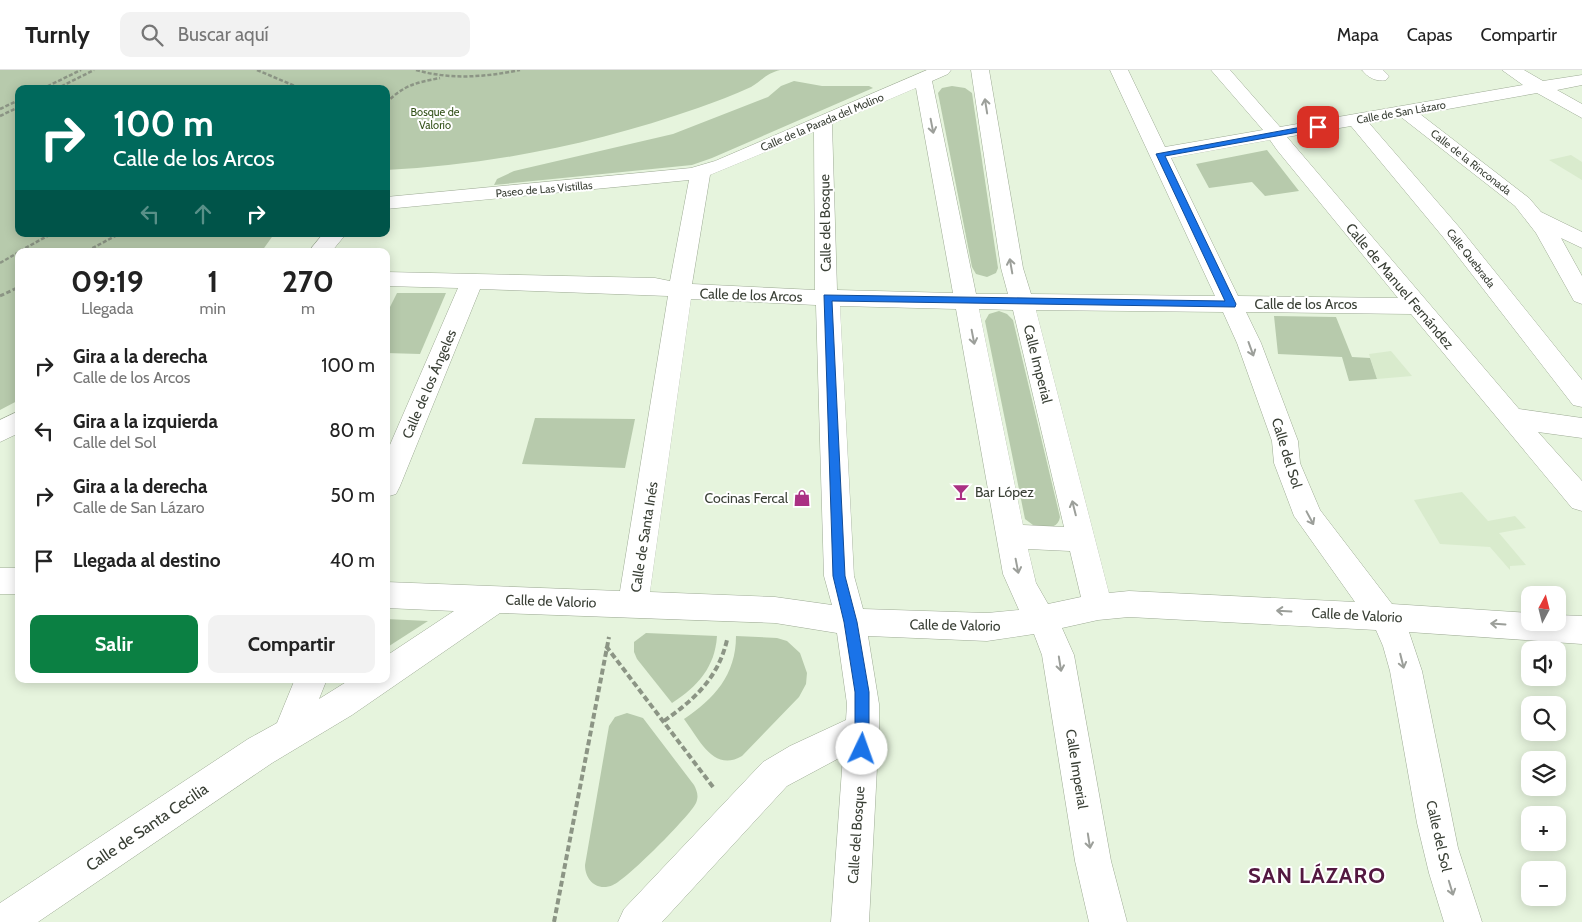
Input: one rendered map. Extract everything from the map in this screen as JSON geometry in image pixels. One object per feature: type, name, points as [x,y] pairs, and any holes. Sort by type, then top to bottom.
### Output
[{"type":"street","name":"Calle Imperial","points":[[980,70],[1012,268],[1098,607]]},
{"type":"street","name":"Calle del Sol","points":[[1119,70],[1232,304],[1259,370],[1284,441],[1290,470],[1308,516],[1384,617],[1396,636],[1407,681],[1435,824],[1449,880],[1463,922]]},
{"type":"street","name":"Calle de Manuel Fernández","points":[[1220,70],[1263,117],[1416,306],[1581,497]]},
{"type":"street","points":[[1511,70],[1582,112]]},
{"type":"street","name":"Calle Imperial","points":[[932,74],[966,301],[1020,583],[1052,635],[1058,655],[1093,861],[1108,922]]},
{"type":"street","name":"Calle de la Parada del Molino","points":[[701,172],[824,122],[932,74]]},
{"type":"street","name":"Calle de San Lázaro","points":[[1160,154],[1582,80]]},
{"type":"street","name":"Calle de la Rinconada","points":[[1405,111],[1507,189],[1535,216],[1582,296]]},
{"type":"street","name":"Calle Quebrada","points":[[1356,120],[1451,232],[1582,398]]},
{"type":"street","name":"Calle del Bosque","points":[[824,122],[827,297],[839,576],[851,622],[863,704],[863,730],[850,922]]},
{"type":"street","name":"Paseo de Las Vistillas","points":[[390,203],[677,177],[701,172]]},
{"type":"street","name":"Calle de Santa Inés","points":[[633,604],[701,172]]},
{"type":"street","name":"Calle de la Rinconada","points":[[1535,216],[1582,241]]},
{"type":"street","points":[[323,248],[332,237]]},
{"type":"street","name":"Calle de los Arcos","points":[[390,279],[655,286],[706,294],[966,301],[1416,306]]},
{"type":"street","name":"Calle de los Ángeles","points":[[390,476],[472,281]]},
{"type":"street","points":[[1511,418],[1582,428]]},
{"type":"street","points":[[0,432],[15,423]]},
{"type":"street","points":[[1011,536],[1081,540]]},
{"type":"street","points":[[0,581],[15,582]]},
{"type":"street","name":"Calle de Valorio","points":[[390,595],[781,610],[851,622],[987,628],[1098,607],[1143,604],[1582,630]]},
{"type":"street","points":[[390,671],[496,599]]},
{"type":"street","points":[[289,733],[309,683]]},
{"type":"street","name":"Calle de Santa Cecilia","points":[[5,922],[289,733],[341,704],[372,683]]},
{"type":"street","points":[[636,922],[764,784],[782,769],[863,730]]},
{"type":"path","points":[[50,85],[81,70]]},
{"type":"path","points":[[64,85],[94,70]]},
{"type":"path","points":[[257,70],[293,85]]},
{"type":"path","points":[[416,70],[444,77]]},
{"type":"path","points":[[503,73],[512,70]]},
{"type":"path","points":[[390,99],[399,90],[408,85],[444,77],[520,70]]},
{"type":"path","points":[[0,109],[15,102]]},
{"type":"path","points":[[0,116],[15,109]]},
{"type":"path","points":[[27,248],[46,237]]},
{"type":"path","points":[[93,248],[113,237]]},
{"type":"path","points":[[0,263],[15,255]]},
{"type":"path","points":[[0,296],[15,289]]},
{"type":"path","name":"Calle de Santa Inés","points":[[554,922],[606,646],[610,634],[633,604]]},
{"type":"path","points":[[664,721],[694,700],[716,674],[725,655],[730,608]]},
{"type":"path","points":[[606,646],[708,778],[733,819]]},
{"type":"shaded area","points":[[1571,155],[1582,162],[1582,180],[1549,160]]},
{"type":"shaded area","points":[[1391,351],[1412,376],[1377,379],[1369,354]]},
{"type":"shaded area","points":[[1462,492],[1488,521],[1515,516],[1526,528],[1499,533],[1526,565],[1510,566],[1510,570],[1490,547],[1440,544],[1414,500]]},
{"type":"green space","name":"Bosque de Valorio","points":[[0,70],[780,70],[731,96],[660,121],[583,142],[465,163],[390,170],[390,85],[15,85],[15,237],[272,237],[264,248],[15,248],[15,402],[0,410]]},
{"type":"green space","points":[[794,81],[822,86],[869,86],[873,88],[692,165],[494,185],[497,179],[514,171],[673,134],[768,97],[781,86]]},
{"type":"green space","points":[[952,86],[965,88],[972,93],[998,268],[996,273],[987,277],[976,274],[972,267],[938,93],[942,88]]},
{"type":"green space","points":[[1267,150],[1299,191],[1265,196],[1252,182],[1209,188],[1196,164]]},
{"type":"green space","points":[[397,293],[446,293],[420,354],[390,353],[390,307]]},
{"type":"green space","points":[[999,311],[1007,314],[1013,320],[1060,517],[1057,524],[1052,527],[1037,528],[1025,519],[985,321],[989,314]]},
{"type":"green space","points":[[1274,316],[1336,317],[1352,357],[1370,358],[1377,379],[1349,381],[1342,357],[1278,354]]},
{"type":"green space","points":[[535,418],[635,419],[625,468],[522,464]]},
{"type":"green space","points":[[390,619],[428,621],[390,645]]},
{"type":"green space","points":[[646,633],[717,636],[713,657],[704,675],[690,690],[672,703],[637,659],[634,652],[634,642]]},
{"type":"green space","points":[[736,636],[777,638],[787,641],[800,653],[807,673],[806,684],[799,697],[742,756],[732,760],[723,760],[715,757],[708,751],[684,719],[705,703],[721,685],[732,663]]},
{"type":"green space","points":[[627,713],[643,718],[694,785],[697,791],[697,798],[696,803],[682,821],[631,872],[613,885],[602,887],[597,886],[590,880],[585,865],[609,726],[615,717]]},
{"type":"place","name":"Bar López","points":[[961,492]]},
{"type":"place","name":"Cocinas Fercal","points":[[802,498]]},
{"type":"district","name":"SAN LÁZARO","points":[[1317,875]]},
{"type":"route","points":[[862,749],[864,715],[862,692],[851,622],[839,576],[827,297],[1232,304],[1160,154],[1318,127]]}]
